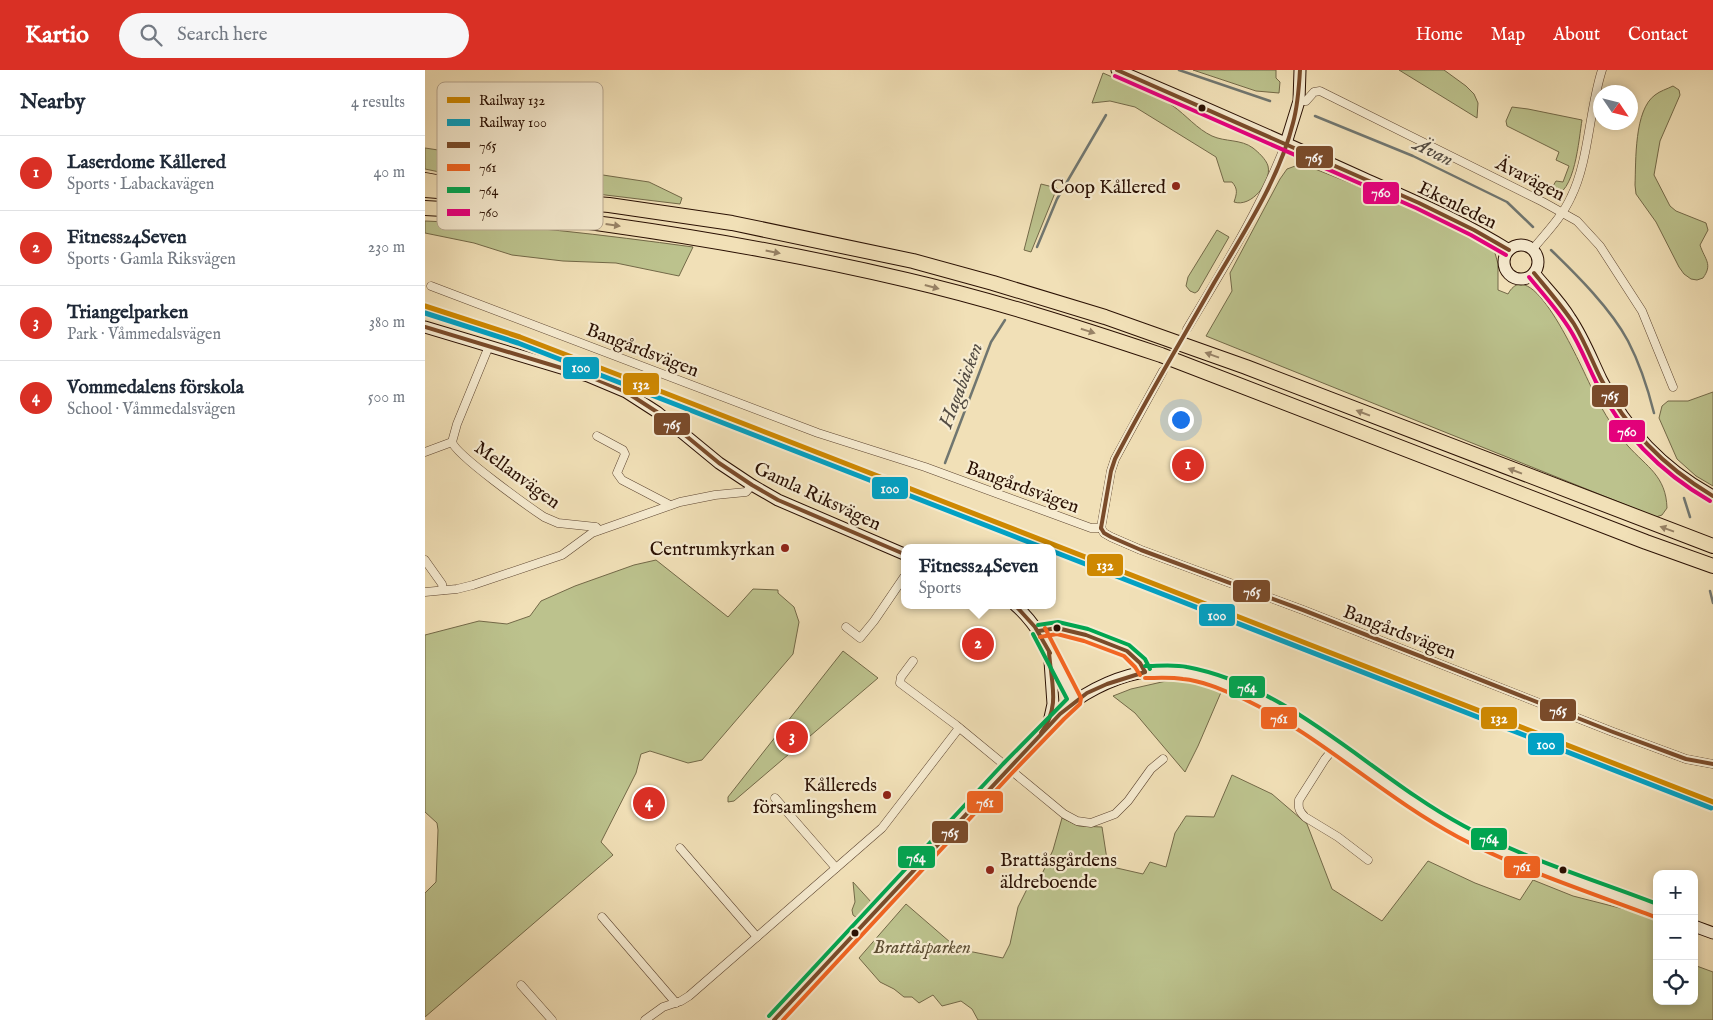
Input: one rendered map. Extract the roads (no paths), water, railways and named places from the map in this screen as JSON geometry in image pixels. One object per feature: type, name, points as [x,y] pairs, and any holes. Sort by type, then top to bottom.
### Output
[{"type":"highway","points":[[603,204],[732,224],[904,259],[993,283],[1105,317],[1246,367],[1713,546]]},
{"type":"highway","points":[[603,224],[727,243],[908,280],[987,301],[1096,334],[1161,355],[1636,539],[1713,566]]},
{"type":"street","name":"Ekenleden","points":[[1117,70],[1286,143],[1463,224],[1484,234],[1509,250]]},
{"type":"street","points":[[1187,329],[1253,216],[1272,178],[1286,143],[1299,101],[1300,70]]},
{"type":"street","points":[[1532,250],[1563,213],[1572,196],[1580,172],[1602,70]]},
{"type":"street","name":"Ävavägen","points":[[1299,101],[1306,101],[1314,92],[1321,90],[1577,221],[1600,246],[1630,290],[1651,330],[1673,387]]},
{"type":"street","points":[[1520,245],[1532,250],[1537,259],[1534,273],[1525,279],[1511,276],[1504,264],[1509,250],[1520,245]]},
{"type":"street","points":[[1534,273],[1570,317],[1585,343],[1612,400],[1633,431],[1662,462],[1713,496]]},
{"type":"street","name":"Bangårdsvägen","points":[[431,286],[818,433],[925,467],[1091,528],[1101,528],[1104,533],[1111,537],[1141,550],[1303,610],[1613,732],[1686,759],[1713,764]]},
{"type":"street","name":"Gamla Riksvägen","points":[[425,327],[588,376],[626,392],[657,412],[719,463],[752,485],[800,510],[901,553]]},
{"type":"street","points":[[425,452],[452,442],[457,424],[489,346]]},
{"type":"street","points":[[1101,528],[1111,471],[1115,459],[1163,371]]},
{"type":"street","points":[[597,436],[623,450],[625,454],[617,473],[622,480],[670,506]]},
{"type":"street","name":"Mellanvägen","points":[[452,442],[456,450],[544,517],[558,523],[596,527],[599,530]]},
{"type":"street","points":[[425,592],[473,585],[562,555],[583,539],[599,530],[692,499],[746,492],[752,485]]},
{"type":"street","points":[[425,560],[442,584],[443,590]]},
{"type":"street","points":[[846,627],[860,638],[901,581]]},
{"type":"street","points":[[1019,609],[1035,626],[1075,701]]},
{"type":"street","points":[[1048,727],[1053,704],[1049,652]]},
{"type":"street","points":[[913,661],[901,677],[900,683],[959,728],[1064,814],[1077,821],[1091,822],[1115,814],[1128,801],[1151,769],[1163,759]]},
{"type":"street","points":[[774,1020],[1008,768],[1075,701],[1107,684],[1128,676],[1161,670],[1178,671],[1225,684],[1243,692],[1267,704],[1458,830],[1493,847],[1653,910]]},
{"type":"street","points":[[645,1020],[663,1008],[689,996],[882,828],[959,728]]},
{"type":"street","points":[[1335,748],[1325,759],[1299,800],[1298,807],[1305,817],[1339,837],[1367,860]]},
{"type":"street","points":[[775,798],[836,868]]},
{"type":"street","points":[[680,848],[757,937]]},
{"type":"street","points":[[602,917],[676,1003]]},
{"type":"street","points":[[1698,927],[1713,933]]},
{"type":"street","points":[[521,985],[551,1020]]},
{"type":"waterway","name":"Ävan","points":[[1179,70],[1270,101]]},
{"type":"waterway","name":"Hagabäcken","points":[[1037,247],[1057,199],[1106,115]]},
{"type":"waterway","name":"Ävan","points":[[1315,116],[1413,156],[1507,202],[1533,227]]},
{"type":"waterway","name":"Ävan","points":[[1551,250],[1593,293],[1621,329],[1640,368],[1654,413]]},
{"type":"waterway","name":"Hagabäcken","points":[[945,463],[991,342],[1005,320]]},
{"type":"waterway","name":"Ävan","points":[[1684,498],[1690,517]]},
{"type":"waterway","name":"Ävan","points":[[1710,591],[1713,603]]},
{"type":"tunnel","points":[[1163,371],[1187,329]]},
{"type":"rail line","name":"132","points":[[425,306],[520,337],[1052,544]]},
{"type":"rail line","name":"100","points":[[425,313],[518,343],[1034,544]]},
{"type":"rail line","name":"132","points":[[1056,546],[1713,802]]},
{"type":"rail line","name":"100","points":[[1056,553],[1711,808]]},
{"type":"place","name":"Coop Kållered","points":[[1176,186]]},
{"type":"place","name":"Laserdome Kållered","points":[[1188,465]]},
{"type":"place","name":"Centrumkyrkan","points":[[785,548]]},
{"type":"place","name":"Fitness24Seven","points":[[978,644]]},
{"type":"place","name":"Triangelparken","points":[[792,737]]},
{"type":"place","name":"Kållereds församlingshem","points":[[887,795]]},
{"type":"place","name":"Vommedalens förskola","points":[[649,803]]},
{"type":"place","name":"Brattåsgårdens äldreboende","points":[[990,870]]},
{"type":"park label","name":"Brattåsparken","points":[[922,946]]}]
